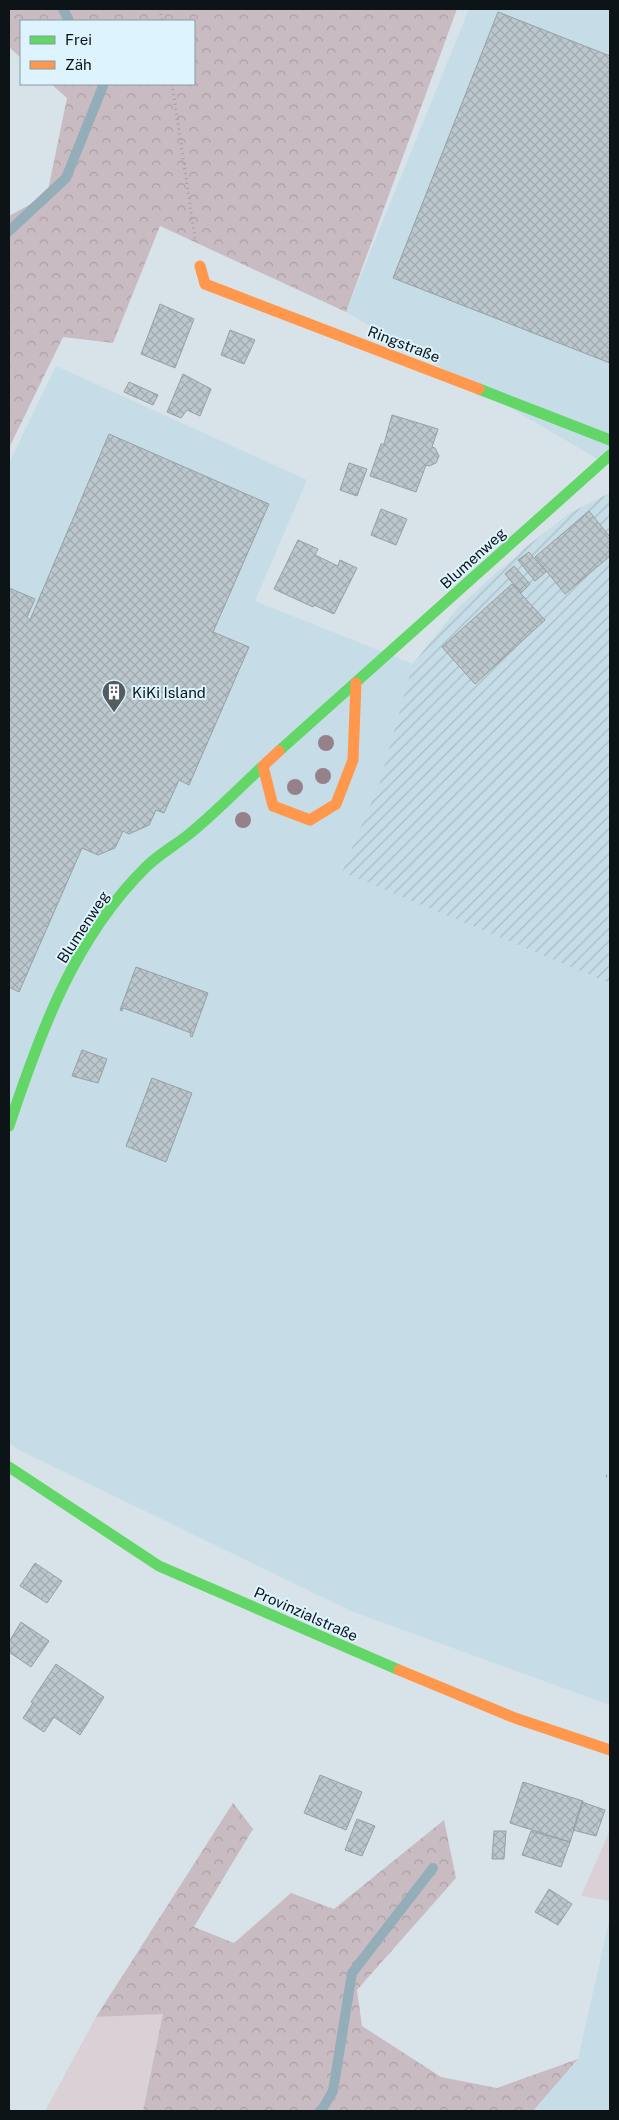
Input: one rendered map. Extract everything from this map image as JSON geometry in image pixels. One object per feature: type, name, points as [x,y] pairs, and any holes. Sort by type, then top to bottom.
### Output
[{"type":"street","name":"Ringstraße","points":[[200,266],[205,284],[610,440]]},
{"type":"street","name":"Blumenweg","points":[[9,1126],[37,1044],[59,992],[102,919],[146,867],[188,835],[610,455]]},
{"type":"street","points":[[263,766],[273,806],[310,820],[336,804],[353,760],[356,683]]},
{"type":"street","name":"Provinzialstraße","points":[[9,1467],[159,1566],[400,1672],[516,1718],[610,1750]]},
{"type":"path","points":[[172,85],[200,266]]},
{"type":"shaded area","points":[[469,9],[610,9],[610,466],[346,312]]},
{"type":"shaded area","points":[[56,366],[307,480],[255,601],[413,664],[457,609],[498,571],[570,513],[610,493],[610,1705],[351,1611],[17,1449],[9,1442],[9,463]]},
{"type":"shaded area","points":[[610,493],[610,983],[342,872],[380,782],[413,664],[457,609],[500,573],[522,550],[570,513]]},
{"type":"shaded area","points":[[610,1830],[610,1901],[581,1896]]},
{"type":"shaded area","points":[[610,1917],[610,2111],[533,2111],[578,2059]]},
{"type":"shaded area","points":[[164,2013],[143,2111],[45,2111],[96,2017]]},
{"type":"green space","points":[[9,9],[457,9],[346,312],[160,226],[113,343],[63,337],[9,448],[9,216],[47,195],[67,98],[52,85],[195,85],[195,20],[20,20],[20,57],[9,47]]},
{"type":"green space","points":[[233,1803],[253,1829],[194,1927],[234,1943],[291,1893],[334,1909],[444,1820],[456,1878],[357,1990],[362,2026],[441,2077],[497,2088],[578,2059],[533,2111],[143,2111],[163,2014],[96,2017]]},
{"type":"building","points":[[498,12],[610,56],[610,363],[393,278]]},
{"type":"building","points":[[160,304],[194,319],[175,368],[141,354]]},
{"type":"building","points":[[230,330],[255,340],[244,364],[221,355]]},
{"type":"building","points":[[183,374],[211,389],[200,416],[187,410],[181,418],[167,412]]},
{"type":"building","points":[[129,382],[158,395],[153,405],[124,392]]},
{"type":"building","points":[[392,415],[438,429],[432,447],[435,448],[439,456],[436,463],[429,466],[426,465],[416,492],[370,476],[381,444],[384,444]]},
{"type":"building","name":"KiKi Island","points":[[109,434],[269,504],[213,632],[249,647],[189,785],[179,780],[164,813],[156,810],[149,825],[129,834],[123,831],[115,848],[98,855],[82,848],[19,992],[9,987],[9,588],[35,599],[27,617],[30,620]]},
{"type":"building","points":[[349,463],[367,469],[357,496],[340,490]]},
{"type":"building","points":[[381,509],[407,519],[396,545],[371,535]]},
{"type":"building","points":[[589,511],[610,537],[610,556],[565,594],[535,557]]},
{"type":"building","points":[[298,540],[318,549],[315,555],[338,566],[340,560],[357,568],[334,614],[314,605],[313,607],[274,589]]},
{"type":"building","points":[[529,552],[546,572],[535,581],[518,560]]},
{"type":"building","points":[[514,566],[530,584],[521,593],[505,574]]},
{"type":"building","points":[[512,584],[545,620],[475,684],[442,647]]},
{"type":"building","points":[[136,967],[208,993],[192,1037],[190,1036],[191,1033],[146,1016],[123,1008],[122,1011],[120,1010]]},
{"type":"building","points":[[82,1050],[107,1059],[98,1083],[72,1076]]},
{"type":"building","points":[[152,1078],[192,1093],[166,1162],[126,1146]]},
{"type":"building","points":[[35,1563],[62,1581],[47,1603],[20,1586]]},
{"type":"building","points":[[21,1622],[49,1641],[31,1667],[9,1652],[9,1642]]},
{"type":"building","points":[[56,1664],[104,1697],[80,1735],[54,1717],[44,1732],[23,1718],[33,1703],[31,1702]]},
{"type":"building","points":[[320,1775],[362,1792],[346,1830],[304,1813]]},
{"type":"building","points":[[523,1782],[583,1801],[570,1842],[510,1823]]},
{"type":"building","points":[[582,1802],[605,1810],[596,1836],[573,1830]]},
{"type":"building","points":[[357,1819],[375,1826],[362,1856],[345,1850]]},
{"type":"building","points":[[494,1831],[506,1831],[504,1859],[492,1859]]},
{"type":"building","points":[[531,1831],[570,1842],[561,1867],[522,1855]]},
{"type":"building","points":[[549,1889],[572,1904],[558,1925],[535,1912]]},
{"type":"waterway","points":[[63,9],[68,20]]},
{"type":"waterway","points":[[9,231],[66,178],[102,85]]},
{"type":"waterway","points":[[321,2111],[333,2091],[352,1973],[433,1868]]},
{"type":"traffic: fast","points":[[479,389],[610,440]]},
{"type":"traffic: fast","points":[[279,751],[610,455]]},
{"type":"traffic: fast","points":[[9,1126],[33,1056],[62,988],[99,924],[146,867],[198,827],[263,766]]},
{"type":"traffic: fast","points":[[9,1467],[159,1566],[399,1670]]},
{"type":"traffic: slow","points":[[200,266],[205,284],[479,389]]},
{"type":"traffic: slow","points":[[279,751],[263,766],[273,806],[310,820],[336,804],[353,760],[356,683]]},
{"type":"traffic: slow","points":[[399,1670],[515,1718],[610,1750]]},
{"type":"place","name":"KiKi Island","points":[[114,713]]}]
